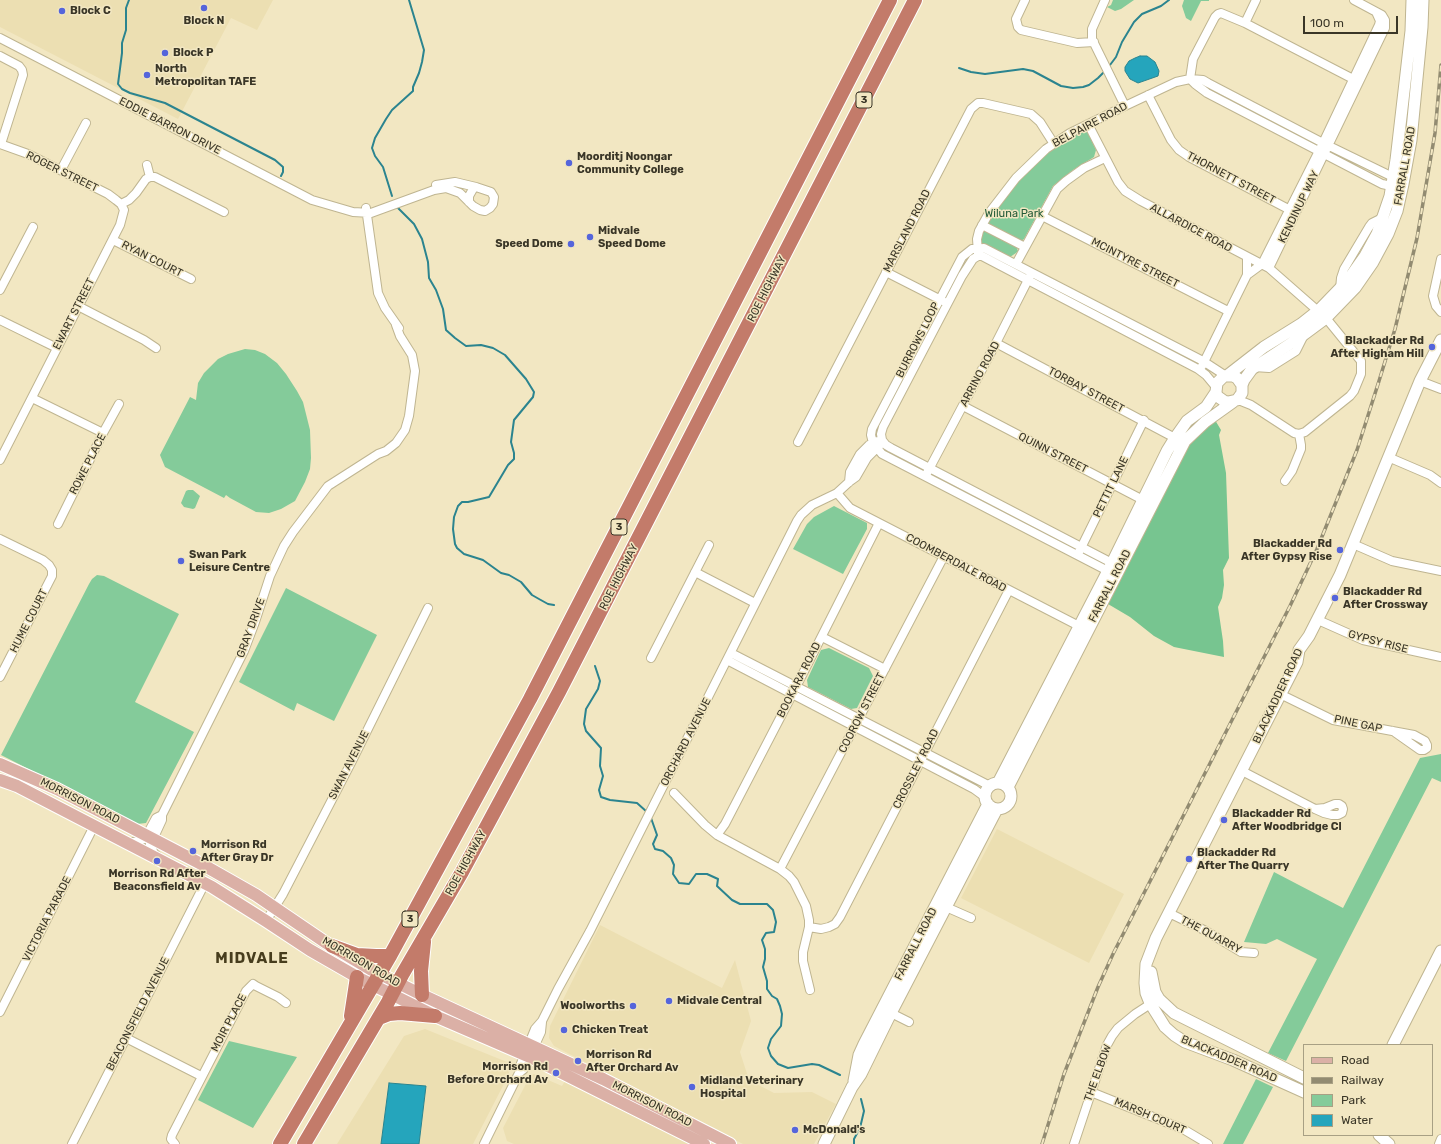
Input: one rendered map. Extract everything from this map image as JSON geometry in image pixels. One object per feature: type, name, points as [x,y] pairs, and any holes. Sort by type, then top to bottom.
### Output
[{"type":"highway","name":"ROE HIGHWAY","points":[[280,1144],[390,956],[534,692],[890,0]]},
{"type":"highway","name":"ROE HIGHWAY","points":[[305,1144],[462,872],[559,692],[915,0]]},
{"type":"highway","points":[[422,995],[421,971],[424,938]]},
{"type":"highway","points":[[332,946],[357,955],[390,956]]},
{"type":"highway","points":[[350,1022],[357,977]]},
{"type":"highway","points":[[379,1018],[389,1014],[400,1013],[435,1016]]},
{"type":"main road","name":"FARRALL ROAD","points":[[1227,376],[1264,347],[1301,324],[1322,314],[1355,288],[1373,262],[1388,234],[1397,211],[1402,106],[1411,31],[1412,0]]},
{"type":"main road","name":"FARRALL ROAD","points":[[1242,387],[1246,376],[1254,367],[1304,334],[1322,314],[1340,288],[1348,280],[1376,234],[1398,183],[1410,140],[1423,0]]},
{"type":"main road","name":"FARRALL ROAD","points":[[1402,106],[1407,95],[1411,63],[1414,60],[1418,60]]},
{"type":"main road","name":"BLACKADDER ROAD","points":[[1302,1077],[1240,1047],[1154,1001],[1146,993],[1145,972],[1147,958],[1297,662],[1299,650],[1310,636],[1340,575],[1420,381],[1440,345]]},
{"type":"main road","points":[[1227,376],[1237,378],[1242,387],[1240,397],[1234,401],[1228,402],[1220,399],[1216,389],[1220,379],[1227,376]]},
{"type":"main road","name":"FARRALL ROAD","points":[[999,785],[1079,626],[1114,569],[1143,500],[1175,438],[1187,421],[1206,407],[1216,389]]},
{"type":"main road","name":"FARRALL ROAD","points":[[999,785],[1114,569],[1185,441],[1205,422],[1234,401]]},
{"type":"main road","name":"MORRISON ROAD","points":[[0,764],[57,788],[212,869],[332,946],[376,980],[395,989],[435,1016],[603,1079],[730,1144]]},
{"type":"main road","name":"MORRISON ROAD","points":[[0,780],[17,786],[205,884],[310,950],[357,977],[376,980]]},
{"type":"main road","points":[[999,785],[1011,796],[1009,803],[1003,808],[990,803],[986,791],[999,785]]},
{"type":"main road","name":"FARRALL ROAD","points":[[918,950],[946,907],[984,823],[990,803]]},
{"type":"main road","name":"FARRALL ROAD","points":[[824,1144],[852,1087],[866,1052],[984,823]]},
{"type":"main road","points":[[1394,1044],[1441,951]]},
{"type":"main road","name":"FARRALL ROAD","points":[[882,1021],[892,1013],[902,982]]},
{"type":"main road","name":"MORRISON ROAD","points":[[395,989],[422,995],[529,1050],[704,1144]]},
{"type":"main road","name":"BLACKADDER ROAD","points":[[1154,1001],[1165,1027],[1185,1042],[1233,1060],[1300,1090]]},
{"type":"main road","points":[[1233,1060],[1240,1047]]},
{"type":"main road","points":[[1300,1090],[1302,1077]]},
{"type":"main road","points":[[1380,1136],[1389,1144]]},
{"type":"street","points":[[1025,0],[1016,19],[1021,30],[1077,43],[1094,42]]},
{"type":"street","points":[[1105,0],[1092,28],[1092,39],[1125,106]]},
{"type":"street","points":[[1245,23],[1256,0]]},
{"type":"street","name":"KENDINUP WAY","points":[[1265,266],[1322,153],[1356,81],[1385,28],[1386,20],[1382,15],[1354,0]]},
{"type":"street","points":[[1356,81],[1226,14],[1218,14],[1215,17],[1193,59],[1190,70],[1190,79],[1207,93],[1382,184],[1398,183]]},
{"type":"street","name":"EDDIE BARRON DRIVE","points":[[0,38],[312,200],[353,212],[368,210],[434,190],[446,188],[460,193],[475,208],[487,210],[493,204],[494,197],[493,193],[485,189],[449,182],[432,186],[368,210]]},
{"type":"street","points":[[0,56],[19,66],[23,75],[1,144]]},
{"type":"street","name":"BELPAIRE ROAD","points":[[978,252],[977,239],[982,225],[994,204],[1016,178],[1046,148],[1088,124],[1125,106],[1176,82],[1190,79],[1208,82],[1398,183]]},
{"type":"street","name":"THORNETT STREET","points":[[1148,95],[1171,140],[1178,150],[1293,211]]},
{"type":"street","name":"MARSLAND ROAD","points":[[798,442],[967,115],[974,105],[983,103],[1031,114],[1040,122],[1054,144]]},
{"type":"street","points":[[61,170],[86,123]]},
{"type":"street","name":"ALLARDICE ROAD","points":[[1088,124],[1121,188],[1130,195],[1265,266],[1322,314],[1361,361],[1360,374],[1354,391],[1350,396],[1305,432],[1299,434]]},
{"type":"street","name":"ROGER STREET","points":[[1,144],[28,154],[61,170],[108,194],[121,204]]},
{"type":"street","points":[[1016,264],[1055,193],[1066,181],[1084,168],[1105,158]]},
{"type":"street","points":[[147,165],[150,177]]},
{"type":"street","points":[[121,204],[129,200],[136,193],[143,182],[150,177],[161,178],[224,212]]},
{"type":"street","points":[[469,202],[471,191],[476,187]]},
{"type":"street","name":"EWART STREET","points":[[0,460],[123,217],[124,210],[121,204]]},
{"type":"street","name":"GRAY DRIVE","points":[[150,836],[149,831],[156,818],[162,815],[244,651],[270,576],[284,546],[328,486],[367,462],[387,455],[396,448],[409,432],[413,422],[419,368],[414,350],[405,334],[396,325],[378,293],[368,210]]},
{"type":"street","name":"MCINTYRE STREET","points":[[1042,216],[1228,311]]},
{"type":"street","points":[[982,225],[1024,247]]},
{"type":"street","points":[[0,290],[33,227]]},
{"type":"street","name":"RYAN COURT","points":[[112,240],[192,279]]},
{"type":"street","points":[[1216,389],[1211,380],[1200,370],[1028,281],[982,256],[978,252],[984,248],[1203,361],[1227,376]]},
{"type":"street","name":"BURROWS LOOP","points":[[875,446],[871,435],[872,428],[910,356],[928,330],[948,303],[962,276],[978,252],[972,249],[965,254],[939,299],[928,330],[918,360],[883,427],[881,434],[883,441]]},
{"type":"street","points":[[1200,370],[1203,361],[1247,275],[1247,257]]},
{"type":"street","points":[[1441,259],[1433,296],[1436,306],[1441,312]]},
{"type":"street","points":[[1247,275],[1265,266]]},
{"type":"street","points":[[886,272],[948,303]]},
{"type":"street","points":[[954,272],[962,276]]},
{"type":"street","name":"ARRINO ROAD","points":[[928,472],[1032,273]]},
{"type":"street","points":[[1072,304],[1076,296]]},
{"type":"street","points":[[78,306],[144,340],[156,348]]},
{"type":"street","points":[[1101,319],[1105,311]]},
{"type":"street","points":[[0,320],[57,348]]},
{"type":"street","points":[[1130,334],[1134,326]]},
{"type":"street","points":[[1160,349],[1163,341]]},
{"type":"street","name":"TORBAY STREET","points":[[996,343],[1144,420],[1175,438]]},
{"type":"street","points":[[910,356],[918,360]]},
{"type":"street","points":[[1420,381],[1441,389]]},
{"type":"street","points":[[894,386],[902,390]]},
{"type":"street","points":[[1242,387],[1251,405]]},
{"type":"street","points":[[32,398],[103,434]]},
{"type":"street","points":[[1234,401],[1241,401],[1251,405],[1294,433],[1299,434],[1301,449],[1292,471],[1284,481]]},
{"type":"street","name":"ROWE PLACE","points":[[58,524],[103,434],[120,404]]},
{"type":"street","name":"QUINN STREET","points":[[963,406],[1143,500]]},
{"type":"street","points":[[880,413],[888,417]]},
{"type":"street","name":"PETTIT LANE","points":[[1080,551],[1144,420]]},
{"type":"street","points":[[0,441],[8,445]]},
{"type":"street","points":[[928,472],[882,454],[875,446],[883,441],[886,445],[928,472],[961,489],[992,500],[1021,515],[1048,535]]},
{"type":"street","name":"ORCHARD AVENUE","points":[[485,1142],[520,1073],[524,1069],[535,1029],[542,1021],[590,931],[755,603],[801,515],[812,505],[837,493],[858,475],[875,446]]},
{"type":"street","points":[[1388,457],[1430,475],[1441,483]]},
{"type":"street","points":[[961,489],[988,508],[1017,524],[1048,535],[1114,569]]},
{"type":"street","name":"COOMBERDALE ROAD","points":[[837,493],[850,508],[1079,626]]},
{"type":"street","points":[[988,508],[992,500]]},
{"type":"street","points":[[1017,524],[1021,515]]},
{"type":"street","name":"BOOKARA ROAD","points":[[717,835],[725,824],[792,695],[879,523]]},
{"type":"street","name":"HUME COURT","points":[[0,538],[43,560],[52,570],[52,576],[0,678]]},
{"type":"street","points":[[1352,544],[1392,561],[1441,571]]},
{"type":"street","points":[[651,658],[710,545]]},
{"type":"street","name":"COOROW STREET","points":[[780,869],[944,556]]},
{"type":"street","points":[[695,572],[755,603]]},
{"type":"street","name":"CROSSLEY ROAD","points":[[809,927],[821,929],[828,928],[835,924],[840,917],[1009,590]]},
{"type":"street","name":"SWAN AVENUE","points":[[266,921],[275,908],[352,761],[428,608]]},
{"type":"street","name":"GYPSY RISE","points":[[1318,620],[1362,640],[1441,657]]},
{"type":"street","points":[[822,636],[884,669]]},
{"type":"street","points":[[731,653],[960,771],[999,785]]},
{"type":"street","points":[[727,660],[956,779],[974,789],[990,803]]},
{"type":"street","name":"PINE GAP","points":[[1280,694],[1333,720],[1393,731]]},
{"type":"street","points":[[824,711],[828,703]]},
{"type":"street","points":[[889,745],[893,736]]},
{"type":"street","points":[[956,779],[960,771]]},
{"type":"street","points":[[1242,771],[1315,809]]},
{"type":"street","points":[[674,793],[705,825],[717,835],[780,869],[789,876],[798,889],[808,913],[809,927],[803,952],[803,961],[810,990]]},
{"type":"street","name":"VICTORIA PARADE","points":[[0,1012],[94,826]]},
{"type":"street","points":[[128,843],[139,841],[150,836],[150,844],[154,853],[162,861]]},
{"type":"street","name":"BEACONSFIELD AVENUE","points":[[72,1144],[205,884]]},
{"type":"street","points":[[946,907],[970,918]]},
{"type":"street","name":"THE QUARRY","points":[[1169,913],[1206,931],[1241,952],[1246,954],[1254,953]]},
{"type":"street","name":"MOIR PLACE","points":[[175,1144],[171,1139],[172,1136],[201,1076],[246,990],[253,984],[278,997],[286,1003]]},
{"type":"street","name":"THE ELBOW","points":[[1074,1144],[1107,1045],[1112,1036],[1118,1028],[1134,1014],[1154,1001]]},
{"type":"street","points":[[892,1013],[909,1022]]},
{"type":"street","points":[[126,1038],[201,1076]]},
{"type":"street","name":"MARSH COURT","points":[[1092,1092],[1183,1129],[1208,1144]]},
{"type":"street","points":[[1439,1144],[1441,1139]]},
{"type":"street","points":[[485,1142],[494,1144]]},
{"type":"shaded area","name":"North Metropolitan TAFE","points":[[0,0],[273,0],[257,30],[231,18],[178,119],[0,27]]},
{"type":"shaded area","points":[[997,829],[1124,894],[1089,963],[961,898]]},
{"type":"shaded area","points":[[600,925],[722,988],[735,960],[751,1021],[740,1052],[749,1080],[774,1093],[812,1092],[836,1104],[814,1144],[743,1144],[554,1046],[549,1038],[550,1026]]},
{"type":"shaded area","points":[[425,1029],[512,1064],[507,1078],[473,1144],[419,1144],[426,1087],[389,1083],[381,1144],[337,1144],[404,1036]]},
{"type":"shaded area","points":[[534,1074],[562,1086],[565,1081],[639,1116],[692,1144],[514,1144],[507,1141],[503,1128],[530,1076]]},
{"type":"green space","points":[[1113,0],[1134,0],[1121,9],[1115,11],[1107,7],[1111,5]]},
{"type":"green space","points":[[1184,0],[1209,1],[1201,1],[1191,21],[1186,18],[1182,6]]},
{"type":"green space","name":"Wiluna Park","points":[[1084,130],[1088,133],[1096,150],[1094,157],[1073,170],[1053,186],[1024,239],[1021,241],[987,223],[1001,197],[1057,144]]},
{"type":"green space","name":"Wiluna Park","points":[[983,230],[1016,246],[1018,251],[1010,257],[982,245],[980,238]]},
{"type":"green space","points":[[245,349],[255,350],[265,354],[277,363],[286,374],[303,402],[310,430],[310,469],[305,482],[295,501],[281,509],[269,513],[256,512],[226,495],[224,498],[165,467],[160,455],[190,397],[196,400],[198,383],[204,373],[218,359],[228,354]]},
{"type":"green space","points":[[1215,420],[1221,430],[1219,435],[1226,473],[1229,558],[1223,570],[1224,585],[1222,598],[1218,607],[1224,657],[1174,647],[1154,636],[1130,617],[1108,604],[1182,456],[1193,440]]},
{"type":"green space","points":[[193,490],[200,496],[195,508],[193,509],[184,507],[181,503],[186,491]]},
{"type":"green space","points":[[834,506],[867,523],[867,529],[843,574],[793,549],[807,524],[814,517]]},
{"type":"green space","points":[[97,575],[104,576],[179,614],[135,702],[194,732],[146,823],[137,824],[1,755],[89,584]]},
{"type":"green space","points":[[286,588],[377,635],[334,721],[297,703],[294,711],[239,682]]},
{"type":"green space","points":[[829,648],[869,668],[873,676],[857,708],[851,709],[808,687],[807,680],[821,650]]},
{"type":"green space","points":[[1441,754],[1441,782],[1432,778],[1286,1061],[1268,1053],[1317,959],[1277,939],[1266,944],[1244,942],[1274,872],[1343,908],[1420,758]]},
{"type":"green space","points":[[229,1041],[297,1057],[253,1128],[198,1100]]},
{"type":"green space","points":[[1256,1079],[1273,1087],[1243,1144],[1223,1144]]},
{"type":"water","points":[[1140,56],[1147,56],[1155,62],[1159,71],[1158,76],[1138,83],[1130,79],[1125,71],[1125,67],[1129,61]]},
{"type":"water","points":[[389,1083],[426,1086],[419,1144],[381,1144]]},
{"type":"waterway","points":[[129,0],[126,8],[126,30],[122,43],[118,84],[122,89],[130,93],[165,103],[275,160],[283,167],[281,176]]},
{"type":"waterway","points":[[392,196],[383,167],[375,156],[372,148],[375,138],[392,110],[413,91],[422,62],[424,50],[409,0]]},
{"type":"waterway","points":[[1110,65],[1116,57],[1122,42],[1134,22],[1142,14],[1161,6],[1169,0]]},
{"type":"waterway","points":[[959,68],[985,74],[1023,69],[1033,71],[1061,86],[1073,88],[1089,85],[1103,73]]},
{"type":"waterway","points":[[397,207],[414,224],[422,239],[428,262],[429,278],[436,290],[443,309],[446,330],[466,346],[481,345],[493,348],[505,355],[526,379],[534,392],[533,397],[514,420],[511,442],[514,459],[508,465],[489,497],[462,502],[458,506],[454,517],[453,529],[455,544],[464,554],[483,560],[501,573],[509,575],[521,582],[532,595],[548,604],[554,605]]},
{"type":"waterway","points":[[595,666],[600,681],[598,689],[586,709],[584,724],[586,731],[601,748],[600,766],[603,776],[599,790],[601,797],[610,800],[637,803],[647,812]]},
{"type":"waterway","points":[[651,818],[657,835],[653,844],[655,849],[663,851],[671,858],[674,865],[673,874],[679,883],[689,884],[696,874],[707,874],[718,879],[717,886],[732,900],[740,904],[767,904],[773,910],[776,922],[774,932],[766,933],[762,940],[765,949],[763,967],[767,981],[767,989],[772,996],[777,999],[782,1014],[781,1026],[771,1039],[768,1048],[771,1056],[778,1064],[788,1068],[812,1064],[819,1065],[840,1075]]},
{"type":"waterway","points":[[854,1144],[854,1139],[860,1128],[864,1111],[861,1099]]},
{"type":"railway","points":[[1042,1144],[1064,1074],[1098,987],[1113,954],[1290,606],[1317,549],[1357,450],[1395,329],[1417,238],[1435,133],[1441,65]]},
{"type":"place","name":"Block N","points":[[204,8]]},
{"type":"place","name":"Block C","points":[[62,11]]},
{"type":"place","name":"Block P","points":[[165,53]]},
{"type":"place","name":"North Metropolitan TAFE","points":[[147,75]]},
{"type":"place","name":"Moorditj Noongar Community College","points":[[569,163]]},
{"type":"place","name":"Midvale Speed Dome","points":[[590,237]]},
{"type":"place","name":"Speed Dome","points":[[571,244]]},
{"type":"place","name":"Blackadder Rd After Higham Hill","points":[[1432,347]]},
{"type":"place","name":"Blackadder Rd After Gypsy Rise","points":[[1340,550]]},
{"type":"place","name":"Swan Park Leisure Centre","points":[[181,561]]},
{"type":"place","name":"Blackadder Rd After Crossway","points":[[1335,598]]},
{"type":"place","name":"Blackadder Rd After Woodbridge Cl","points":[[1224,820]]},
{"type":"place","name":"Morrison Rd After Gray Dr","points":[[193,851]]},
{"type":"place","name":"Blackadder Rd After The Quarry","points":[[1189,859]]},
{"type":"place","name":"Morrison Rd After Beaconsfield Av","points":[[157,861]]},
{"type":"place","name":"Midvale Central","points":[[669,1001]]},
{"type":"place","name":"Woolworths","points":[[633,1006]]},
{"type":"place","name":"Chicken Treat","points":[[564,1030]]},
{"type":"place","name":"Morrison Rd After Orchard Av","points":[[578,1061]]},
{"type":"place","name":"Morrison Rd Before Orchard Av","points":[[556,1073]]},
{"type":"place","name":"Midland Veterinary Hospital","points":[[692,1087]]},
{"type":"place","name":"McDonald's","points":[[795,1130]]},
{"type":"district","name":"MIDVALE","points":[[252,959]]}]
